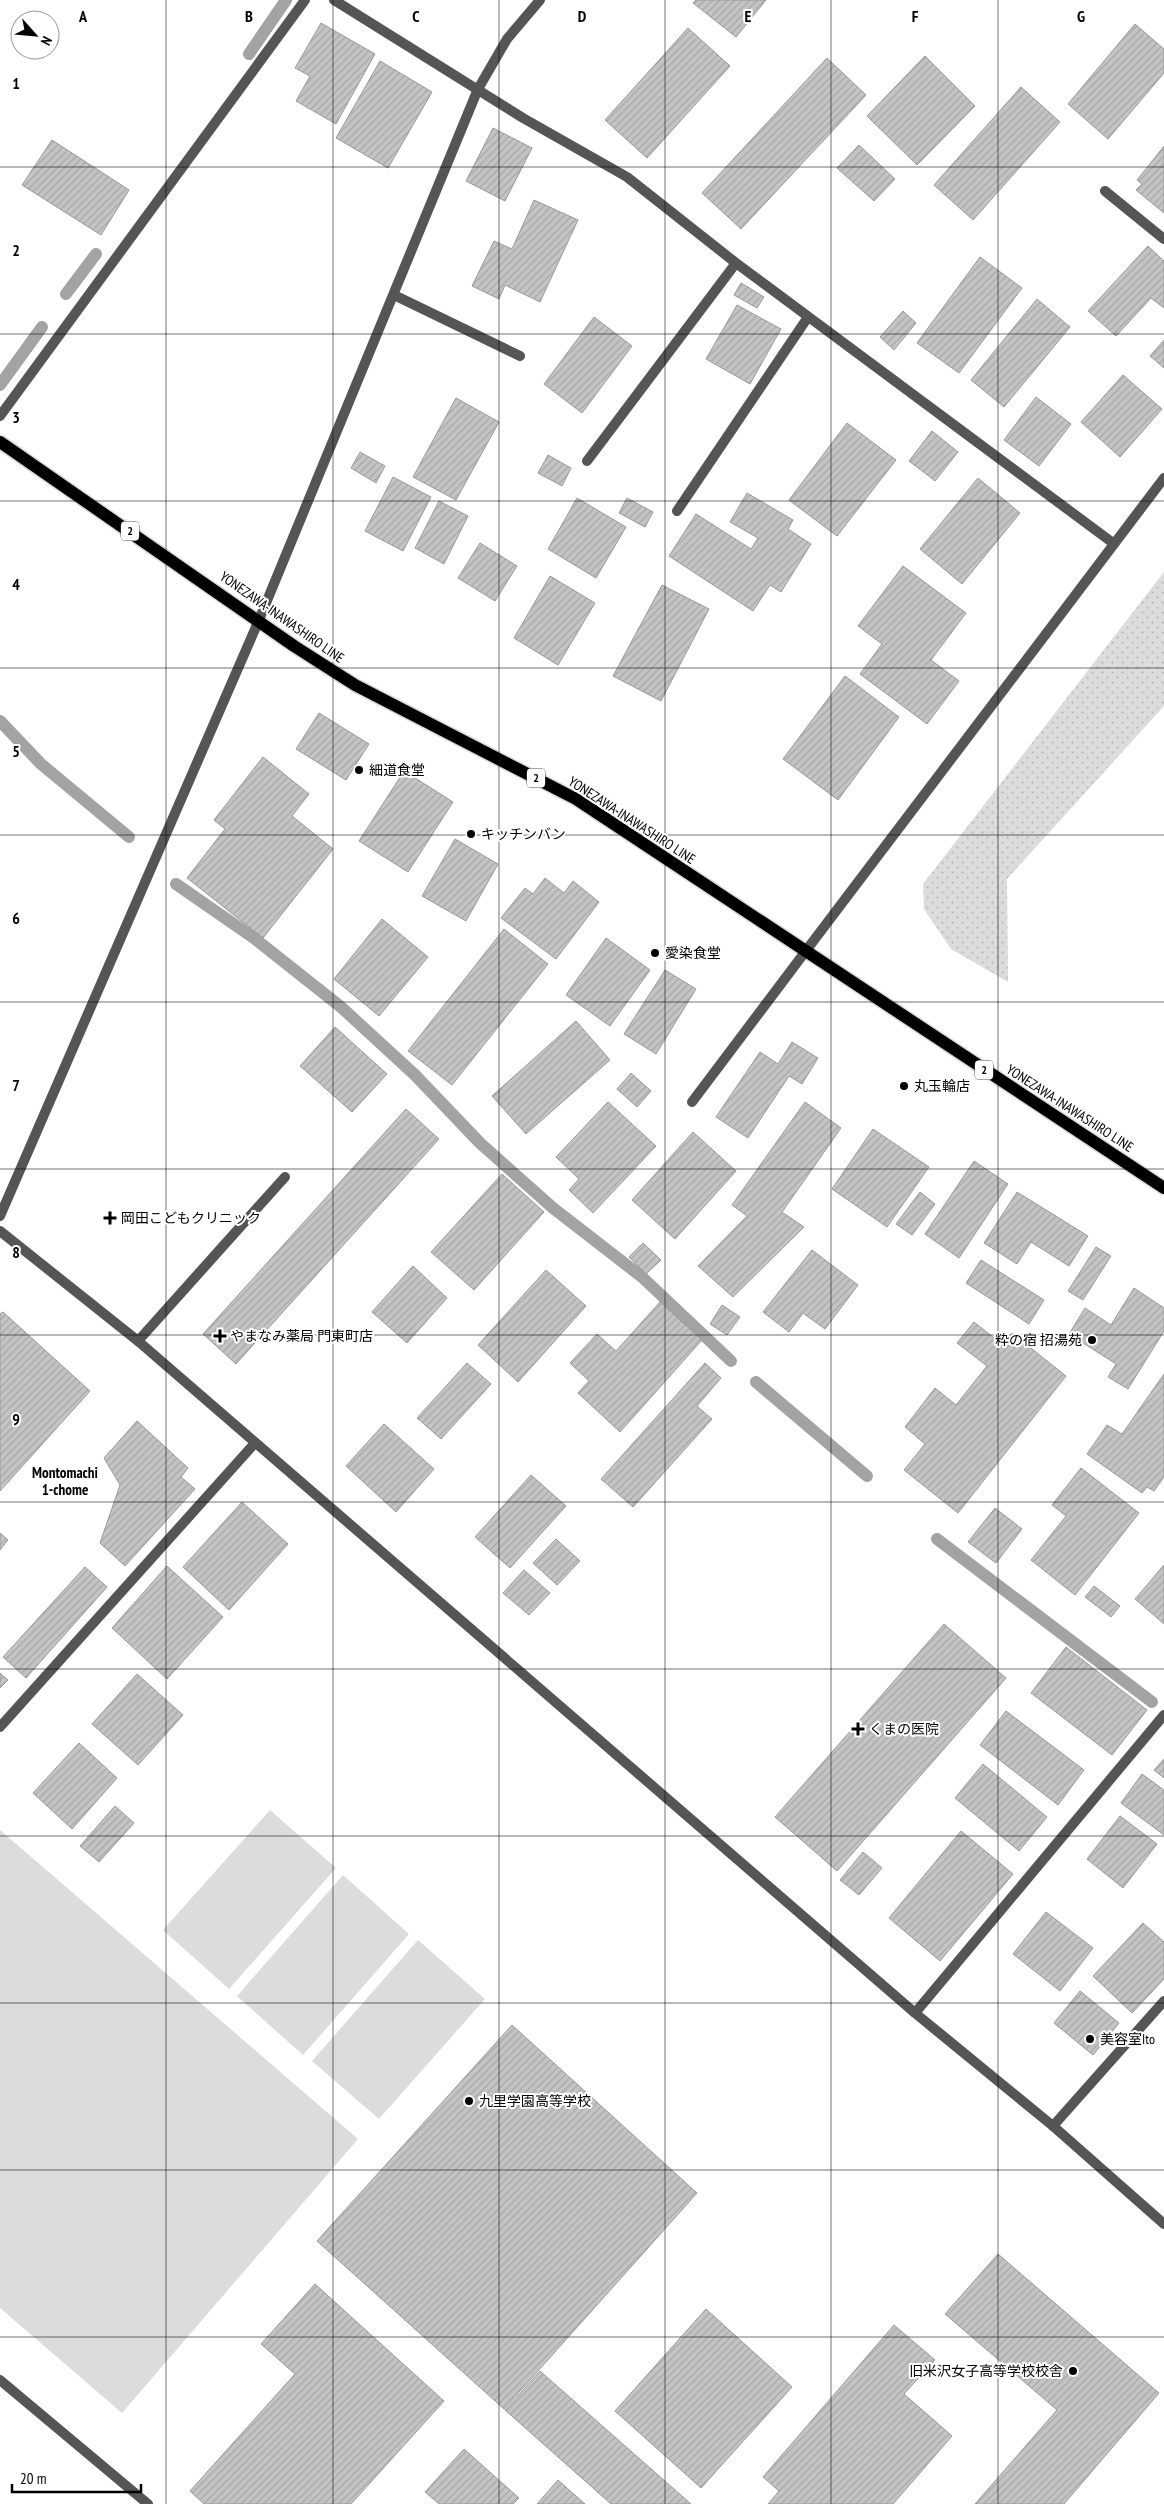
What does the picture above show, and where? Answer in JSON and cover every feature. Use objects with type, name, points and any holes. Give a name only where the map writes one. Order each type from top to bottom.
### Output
[{"type":"main road","name":"YONEZAWA-INAWASHIRO LINE","points":[[0,442],[294,646],[355,685],[576,799],[1164,1188]]},
{"type":"street","points":[[0,416],[305,0]]},
{"type":"street","points":[[334,0],[523,118],[627,177],[736,263],[1113,543]]},
{"type":"street","points":[[0,1216],[259,620],[478,89],[507,38],[540,0]]},
{"type":"street","points":[[1105,191],[1164,239]]},
{"type":"street","points":[[587,461],[736,263]]},
{"type":"street","points":[[394,295],[520,356]]},
{"type":"street","points":[[678,511],[808,317]]},
{"type":"street","points":[[692,1102],[1164,478]]},
{"type":"street","points":[[138,1341],[285,1177]]},
{"type":"street","points":[[0,1230],[138,1341],[915,2013],[1053,2126],[1164,2224]]},
{"type":"street","points":[[0,1727],[255,1443]]},
{"type":"street","points":[[915,2013],[1164,1715]]},
{"type":"street","points":[[1053,2126],[1164,2001]]},
{"type":"street","points":[[0,2380],[148,2504]]},
{"type":"shaded area","points":[[1164,572],[1164,706],[1007,879],[1008,982],[951,949],[924,909],[923,884]]},
{"type":"shaded area","points":[[270,1810],[336,1868],[229,1989],[163,1930]]},
{"type":"shaded area","points":[[0,1830],[358,2139],[122,2413],[0,2308]]},
{"type":"shaded area","points":[[343,1875],[409,1934],[303,2055],[237,1996]]},
{"type":"shaded area","points":[[418,1940],[485,1999],[379,2119],[312,2061]]},
{"type":"building","points":[[696,0],[766,0],[736,37],[693,3]]},
{"type":"building","points":[[321,23],[375,54],[336,124],[296,101],[310,76],[295,68]]},
{"type":"building","points":[[1135,24],[1164,49],[1164,73],[1108,139],[1068,104]]},
{"type":"building","points":[[688,28],[730,66],[647,158],[605,120]]},
{"type":"building","points":[[925,56],[975,106],[917,165],[867,116]]},
{"type":"building","points":[[827,58],[866,95],[741,229],[702,193]]},
{"type":"building","points":[[380,61],[432,92],[388,168],[336,138]]},
{"type":"building","points":[[1021,87],[1060,122],[973,220],[934,185]]},
{"type":"building","points":[[493,128],[532,148],[505,201],[466,181]]},
{"type":"building","points":[[52,140],[129,190],[101,235],[22,185]]},
{"type":"building","points":[[859,145],[895,179],[874,201],[837,168]]},
{"type":"building","points":[[1164,146],[1164,213],[1136,190],[1142,184],[1137,180]]},
{"type":"building","points":[[534,200],[578,220],[540,302],[505,285],[499,299],[472,286],[494,241],[512,249]]},
{"type":"building","points":[[1148,246],[1164,261],[1164,308],[1151,298],[1116,336],[1088,311]]},
{"type":"building","points":[[980,257],[1022,288],[959,373],[917,343]]},
{"type":"building","points":[[741,283],[764,297],[757,308],[734,295]]},
{"type":"building","points":[[1037,299],[1070,327],[1004,407],[971,380]]},
{"type":"building","points":[[737,305],[781,329],[750,384],[706,359]]},
{"type":"building","points":[[903,311],[916,323],[894,350],[880,337]]},
{"type":"building","points":[[594,317],[632,346],[582,413],[544,384]]},
{"type":"building","points":[[1164,340],[1164,368],[1150,356]]},
{"type":"building","points":[[1123,375],[1162,409],[1120,457],[1081,422]]},
{"type":"building","points":[[1036,397],[1071,424],[1039,466],[1004,440]]},
{"type":"building","points":[[456,398],[499,422],[456,500],[413,477]]},
{"type":"building","points":[[847,423],[896,460],[837,536],[789,500]]},
{"type":"building","points":[[932,431],[958,452],[935,481],[909,461]]},
{"type":"building","points":[[360,452],[385,466],[376,483],[351,468]]},
{"type":"building","points":[[548,455],[571,468],[562,486],[538,473]]},
{"type":"building","points":[[393,477],[431,497],[403,551],[365,531]]},
{"type":"building","points":[[978,478],[1020,513],[962,584],[920,549]]},
{"type":"building","points":[[747,493],[793,520],[788,529],[811,544],[781,592],[770,585],[753,611],[669,556],[696,514],[751,549],[758,538],[730,522]]},
{"type":"building","points":[[577,498],[626,527],[596,578],[548,549]]},
{"type":"building","points":[[627,498],[653,512],[645,527],[619,513]]},
{"type":"building","points":[[439,501],[468,516],[444,564],[415,548]]},
{"type":"building","points":[[480,543],[517,566],[495,601],[458,578]]},
{"type":"building","points":[[903,566],[966,613],[931,660],[959,681],[927,724],[860,674],[882,644],[858,626]]},
{"type":"building","points":[[550,576],[595,603],[558,665],[514,638]]},
{"type":"building","points":[[662,585],[709,609],[661,701],[613,676]]},
{"type":"building","points":[[845,676],[899,717],[838,800],[783,759]]},
{"type":"building","points":[[319,713],[369,744],[346,780],[296,749]]},
{"type":"building","points":[[263,757],[309,794],[292,816],[333,849],[263,938],[187,878],[225,829],[214,820]]},
{"type":"building","points":[[404,771],[453,802],[408,872],[359,841]]},
{"type":"building","points":[[455,839],[498,864],[466,921],[422,896]]},
{"type":"building","points":[[545,878],[564,893],[573,881],[599,902],[556,959],[501,918],[525,888],[533,894]]},
{"type":"building","points":[[382,919],[428,957],[379,1016],[334,979]]},
{"type":"building","points":[[504,929],[548,964],[452,1085],[408,1051]]},
{"type":"building","points":[[606,938],[650,970],[610,1026],[566,995]]},
{"type":"building","points":[[665,970],[696,989],[656,1054],[624,1034]]},
{"type":"building","points":[[576,1021],[610,1060],[526,1134],[492,1096]]},
{"type":"building","points":[[335,1027],[387,1074],[352,1112],[300,1066]]},
{"type":"building","points":[[792,1042],[818,1058],[802,1084],[789,1076],[748,1138],[716,1117],[760,1052],[778,1064]]},
{"type":"building","points":[[631,1073],[651,1091],[637,1107],[617,1089]]},
{"type":"building","points":[[608,1102],[656,1146],[593,1213],[569,1190],[579,1179],[556,1157]]},
{"type":"building","points":[[805,1102],[841,1128],[782,1212],[804,1227],[733,1297],[698,1266],[747,1216],[732,1205]]},
{"type":"building","points":[[406,1109],[439,1139],[236,1364],[203,1334]]},
{"type":"building","points":[[873,1129],[929,1167],[887,1227],[832,1189]]},
{"type":"building","points":[[693,1132],[736,1171],[675,1239],[632,1200]]},
{"type":"building","points":[[974,1161],[1008,1184],[959,1258],[925,1234]]},
{"type":"building","points":[[502,1174],[544,1212],[474,1290],[431,1252]]},
{"type":"building","points":[[920,1192],[935,1204],[912,1235],[896,1224]]},
{"type":"building","points":[[1017,1192],[1088,1236],[1069,1266],[1031,1242],[1017,1264],[984,1243]]},
{"type":"building","points":[[643,1243],[661,1260],[646,1274],[629,1257]]},
{"type":"building","points":[[1096,1247],[1111,1256],[1083,1300],[1068,1291]]},
{"type":"building","points":[[812,1250],[858,1285],[825,1329],[803,1313],[789,1332],[763,1312]]},
{"type":"building","points":[[981,1260],[1044,1300],[1029,1324],[966,1283]]},
{"type":"building","points":[[413,1266],[447,1298],[407,1343],[372,1312]]},
{"type":"building","points":[[546,1270],[586,1306],[518,1382],[478,1345]]},
{"type":"building","points":[[1134,1288],[1164,1308],[1164,1331],[1128,1389],[1108,1377],[1116,1364],[1069,1334],[1085,1308],[1111,1325]]},
{"type":"building","points":[[660,1302],[702,1340],[620,1432],[578,1393],[589,1381],[570,1363],[597,1334],[616,1351]]},
{"type":"building","points":[[722,1305],[740,1317],[727,1335],[710,1324]]},
{"type":"building","points":[[3,1312],[90,1391],[0,1491],[0,1314]]},
{"type":"building","points":[[974,1322],[1003,1345],[1012,1333],[1066,1376],[958,1513],[904,1470],[925,1444],[905,1427],[935,1388],[956,1405],[987,1366],[957,1343]]},
{"type":"building","points":[[467,1363],[491,1384],[441,1439],[417,1418]]},
{"type":"building","points":[[705,1363],[721,1378],[697,1406],[712,1419],[633,1507],[601,1479]]},
{"type":"building","points":[[1164,1374],[1164,1477],[1154,1491],[1147,1487],[1142,1493],[1087,1454],[1107,1425],[1122,1434]]},
{"type":"building","points":[[137,1421],[188,1468],[181,1477],[195,1489],[125,1566],[100,1543],[120,1485],[104,1458]]},
{"type":"building","points":[[384,1424],[434,1469],[396,1512],[346,1466]]},
{"type":"building","points":[[1081,1468],[1139,1513],[1075,1595],[1031,1560],[1066,1516],[1052,1505]]},
{"type":"building","points":[[531,1475],[566,1506],[510,1568],[475,1537]]},
{"type":"building","points":[[242,1502],[288,1544],[229,1610],[183,1567]]},
{"type":"building","points":[[995,1508],[1022,1529],[996,1563],[968,1542]]},
{"type":"building","points":[[0,1533],[8,1540],[0,1550]]},
{"type":"building","points":[[556,1539],[580,1561],[557,1585],[533,1563]]},
{"type":"building","points":[[1164,1565],[1164,1624],[1135,1599]]},
{"type":"building","points":[[167,1566],[223,1617],[167,1679],[112,1628]]},
{"type":"building","points":[[85,1567],[107,1587],[26,1678],[3,1657]]},
{"type":"building","points":[[524,1570],[550,1593],[529,1615],[503,1593]]},
{"type":"building","points":[[1094,1586],[1120,1606],[1111,1617],[1085,1597]]},
{"type":"building","points":[[944,1624],[1006,1678],[837,1871],[775,1817]]},
{"type":"building","points":[[1066,1647],[1147,1710],[1112,1755],[1031,1693]]},
{"type":"building","points":[[0,1673],[8,1680],[0,1688]]},
{"type":"building","points":[[137,1674],[183,1715],[138,1765],[92,1724]]},
{"type":"building","points":[[1006,1711],[1084,1770],[1058,1805],[980,1745]]},
{"type":"building","points":[[79,1743],[117,1778],[72,1829],[33,1793]]},
{"type":"building","points":[[1164,1759],[1164,1778],[1154,1770]]},
{"type":"building","points":[[983,1764],[1047,1817],[1019,1851],[955,1798]]},
{"type":"building","points":[[1142,1774],[1164,1790],[1164,1835],[1121,1803]]},
{"type":"building","points":[[115,1806],[134,1823],[99,1862],[80,1846]]},
{"type":"building","points":[[1120,1816],[1157,1844],[1123,1888],[1087,1859]]},
{"type":"building","points":[[961,1831],[1013,1874],[940,1961],[889,1918]]},
{"type":"building","points":[[863,1852],[882,1868],[859,1895],[840,1880]]},
{"type":"building","points":[[1046,1912],[1093,1948],[1060,1991],[1013,1954]]},
{"type":"building","points":[[1143,1923],[1164,1942],[1164,1979],[1132,2013],[1093,1976]]},
{"type":"building","name":"美容室Ito","points":[[1080,1991],[1119,2023],[1093,2055],[1054,2023]]},
{"type":"building","points":[[512,2025],[697,2193],[504,2409],[317,2241]]},
{"type":"building","name":"旧米沢女子高等学校校舎","points":[[998,2254],[1159,2393],[1064,2504],[975,2504],[1057,2410],[945,2314]]},
{"type":"building","points":[[315,2284],[444,2401],[351,2504],[204,2504],[190,2491],[295,2374],[261,2344]]},
{"type":"building","points":[[706,2309],[792,2387],[701,2488],[615,2411]]},
{"type":"building","points":[[894,2325],[935,2360],[904,2394],[952,2436],[893,2504],[768,2504],[779,2491],[763,2477]]},
{"type":"building","points":[[540,2371],[691,2504],[611,2504],[505,2410]]},
{"type":"building","points":[[464,2449],[519,2498],[513,2504],[439,2504],[425,2492]]},
{"type":"building","points":[[558,2480],[585,2504],[537,2504]]},
{"type":"waterway","points":[[249,54],[286,0]]},
{"type":"waterway","points":[[66,294],[96,254]]},
{"type":"waterway","points":[[0,385],[42,327]]},
{"type":"waterway","points":[[0,721],[41,764],[129,837]]},
{"type":"waterway","points":[[176,884],[254,938],[341,1007],[415,1075],[480,1143],[553,1208],[642,1277],[731,1361]]},
{"type":"waterway","points":[[756,1382],[867,1476]]},
{"type":"waterway","points":[[937,1539],[1152,1702]]},
{"type":"place","name":"細道食堂","points":[[359,770]]},
{"type":"place","name":"キッチンバン","points":[[471,834]]},
{"type":"place","name":"愛染食堂","points":[[655,953]]},
{"type":"place","name":"丸玉輪店","points":[[904,1086]]},
{"type":"place","name":"岡田こどもクリニック","points":[[110,1218]]},
{"type":"place","name":"やまなみ薬局 門東町店","points":[[220,1336]]},
{"type":"place","name":"粋の宿 招湯苑","points":[[1092,1340]]},
{"type":"place","name":"くまの医院","points":[[858,1729]]},
{"type":"place","name":"美容室Ito","points":[[1090,2039]]},
{"type":"place","name":"九里学園高等学校","points":[[469,2101]]},
{"type":"place","name":"旧米沢女子高等学校校舎","points":[[1073,2371]]},
{"type":"district","name":"Montomachi 1-chome","points":[[65,1482]]}]
